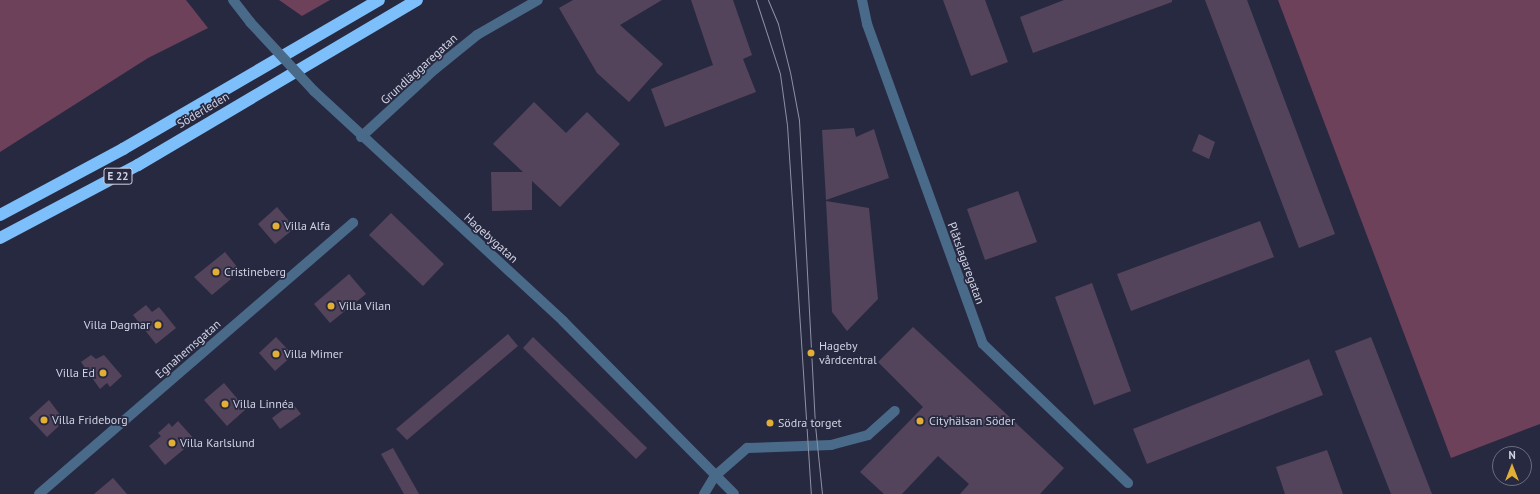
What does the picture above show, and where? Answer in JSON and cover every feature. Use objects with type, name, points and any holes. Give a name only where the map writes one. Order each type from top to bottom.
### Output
[{"type":"highway","name":"Söderleden","points":[[0,215],[123,149],[378,0]]},
{"type":"highway","name":"Söderleden","points":[[0,238],[138,165],[417,0]]},
{"type":"street","name":"Hagebygatan","points":[[233,0],[250,22],[314,91],[361,137],[563,321],[734,494]]},
{"type":"street","name":"Grundläggaregatan","points":[[361,137],[434,69],[477,35],[538,0]]},
{"type":"street","name":"Plåtslagaregatan","points":[[862,0],[867,24],[984,344],[1128,483]]},
{"type":"street","name":"Egnahemsgatan","points":[[39,494],[353,223]]},
{"type":"street","points":[[704,494],[715,476],[747,448],[831,445],[868,435],[895,411]]},
{"type":"shaded area","points":[[0,0],[186,0],[208,28],[148,58],[0,152]]},
{"type":"shaded area","points":[[279,0],[330,0],[302,16]]},
{"type":"shaded area","points":[[1278,0],[1540,0],[1540,424],[1451,458]]},
{"type":"building","points":[[573,0],[662,0],[620,25],[663,64],[629,102],[597,73],[559,8]]},
{"type":"building","points":[[691,0],[733,0],[752,55],[743,59],[756,92],[665,127],[651,89],[713,65]]},
{"type":"building","points":[[943,0],[985,0],[1008,62],[971,76]]},
{"type":"building","points":[[1064,0],[1172,0],[1172,2],[1033,53],[1020,17]]},
{"type":"building","points":[[1205,0],[1247,0],[1335,234],[1299,248]]},
{"type":"building","points":[[534,102],[566,133],[587,112],[620,144],[560,207],[532,181],[532,210],[492,211],[491,172],[523,172],[493,144]]},
{"type":"building","points":[[854,128],[856,137],[874,129],[889,178],[826,200],[822,130]]},
{"type":"building","points":[[1199,134],[1215,142],[1209,159],[1192,151]]},
{"type":"building","points":[[1018,191],[1037,242],[985,260],[967,209]]},
{"type":"building","points":[[826,201],[869,208],[878,299],[847,331],[832,312]]},
{"type":"building","name":"Villa Alfa","points":[[277,207],[295,228],[275,244],[258,224]]},
{"type":"building","points":[[391,213],[444,264],[423,286],[369,235]]},
{"type":"building","points":[[1260,221],[1274,257],[1131,311],[1117,274]]},
{"type":"building","name":"Cristineberg","points":[[225,252],[238,268],[228,276],[231,279],[212,295],[194,277]]},
{"type":"building","points":[[349,274],[366,294],[330,323],[314,304]]},
{"type":"building","points":[[1092,283],[1131,391],[1094,405],[1055,297]]},
{"type":"building","name":"Villa Dagmar","points":[[146,305],[152,312],[159,307],[176,328],[156,344],[133,315]]},
{"type":"building","points":[[913,327],[1064,468],[1040,494],[960,494],[969,484],[938,456],[902,494],[884,494],[860,472],[923,407],[878,362]]},
{"type":"building","points":[[508,334],[518,346],[407,440],[396,429]]},
{"type":"building","name":"Villa Mimer","points":[[276,337],[293,355],[275,371],[259,353]]},
{"type":"building","points":[[533,337],[647,448],[636,459],[523,348]]},
{"type":"building","points":[[1371,337],[1432,494],[1391,494],[1335,351]]},
{"type":"building","name":"Villa Ed","points":[[91,355],[96,359],[104,355],[122,376],[110,387],[107,383],[100,389],[81,362]]},
{"type":"building","points":[[1309,359],[1323,395],[1147,464],[1133,429]]},
{"type":"building","name":"Villa Linnéa","points":[[224,383],[246,409],[227,426],[204,400]]},
{"type":"building","name":"Villa Frideborg","points":[[49,400],[61,416],[55,422],[59,426],[47,437],[29,418]]},
{"type":"building","points":[[292,403],[301,414],[280,429],[272,418]]},
{"type":"building","name":"Villa Karlslund","points":[[178,421],[195,440],[165,465],[149,446],[161,436],[158,433],[169,423],[172,427]]},
{"type":"building","points":[[393,448],[419,494],[404,494],[381,454]]},
{"type":"building","points":[[1327,450],[1343,494],[1285,494],[1276,467]]},
{"type":"building","points":[[113,478],[127,494],[94,494]]},
{"type":"tram line","points":[[756,0],[780,74],[787,125],[811,494]]},
{"type":"tram line","points":[[768,0],[778,24],[790,72],[799,120],[815,425],[822,494]]},
{"type":"place","name":"Villa Alfa","points":[[276,226]]},
{"type":"place","name":"Cristineberg","points":[[216,272]]},
{"type":"place","name":"Villa Vilan","points":[[331,306]]},
{"type":"place","name":"Villa Dagmar","points":[[158,325]]},
{"type":"place","name":"Hageby vårdcentral","points":[[811,353]]},
{"type":"place","name":"Villa Mimer","points":[[276,354]]},
{"type":"place","name":"Villa Ed","points":[[103,373]]},
{"type":"place","name":"Villa Linnéa","points":[[225,404]]},
{"type":"place","name":"Villa Frideborg","points":[[44,420]]},
{"type":"place","name":"Cityhälsan Söder","points":[[920,421]]},
{"type":"place","name":"Södra torget","points":[[770,423]]},
{"type":"place","name":"Villa Karlslund","points":[[172,443]]}]
